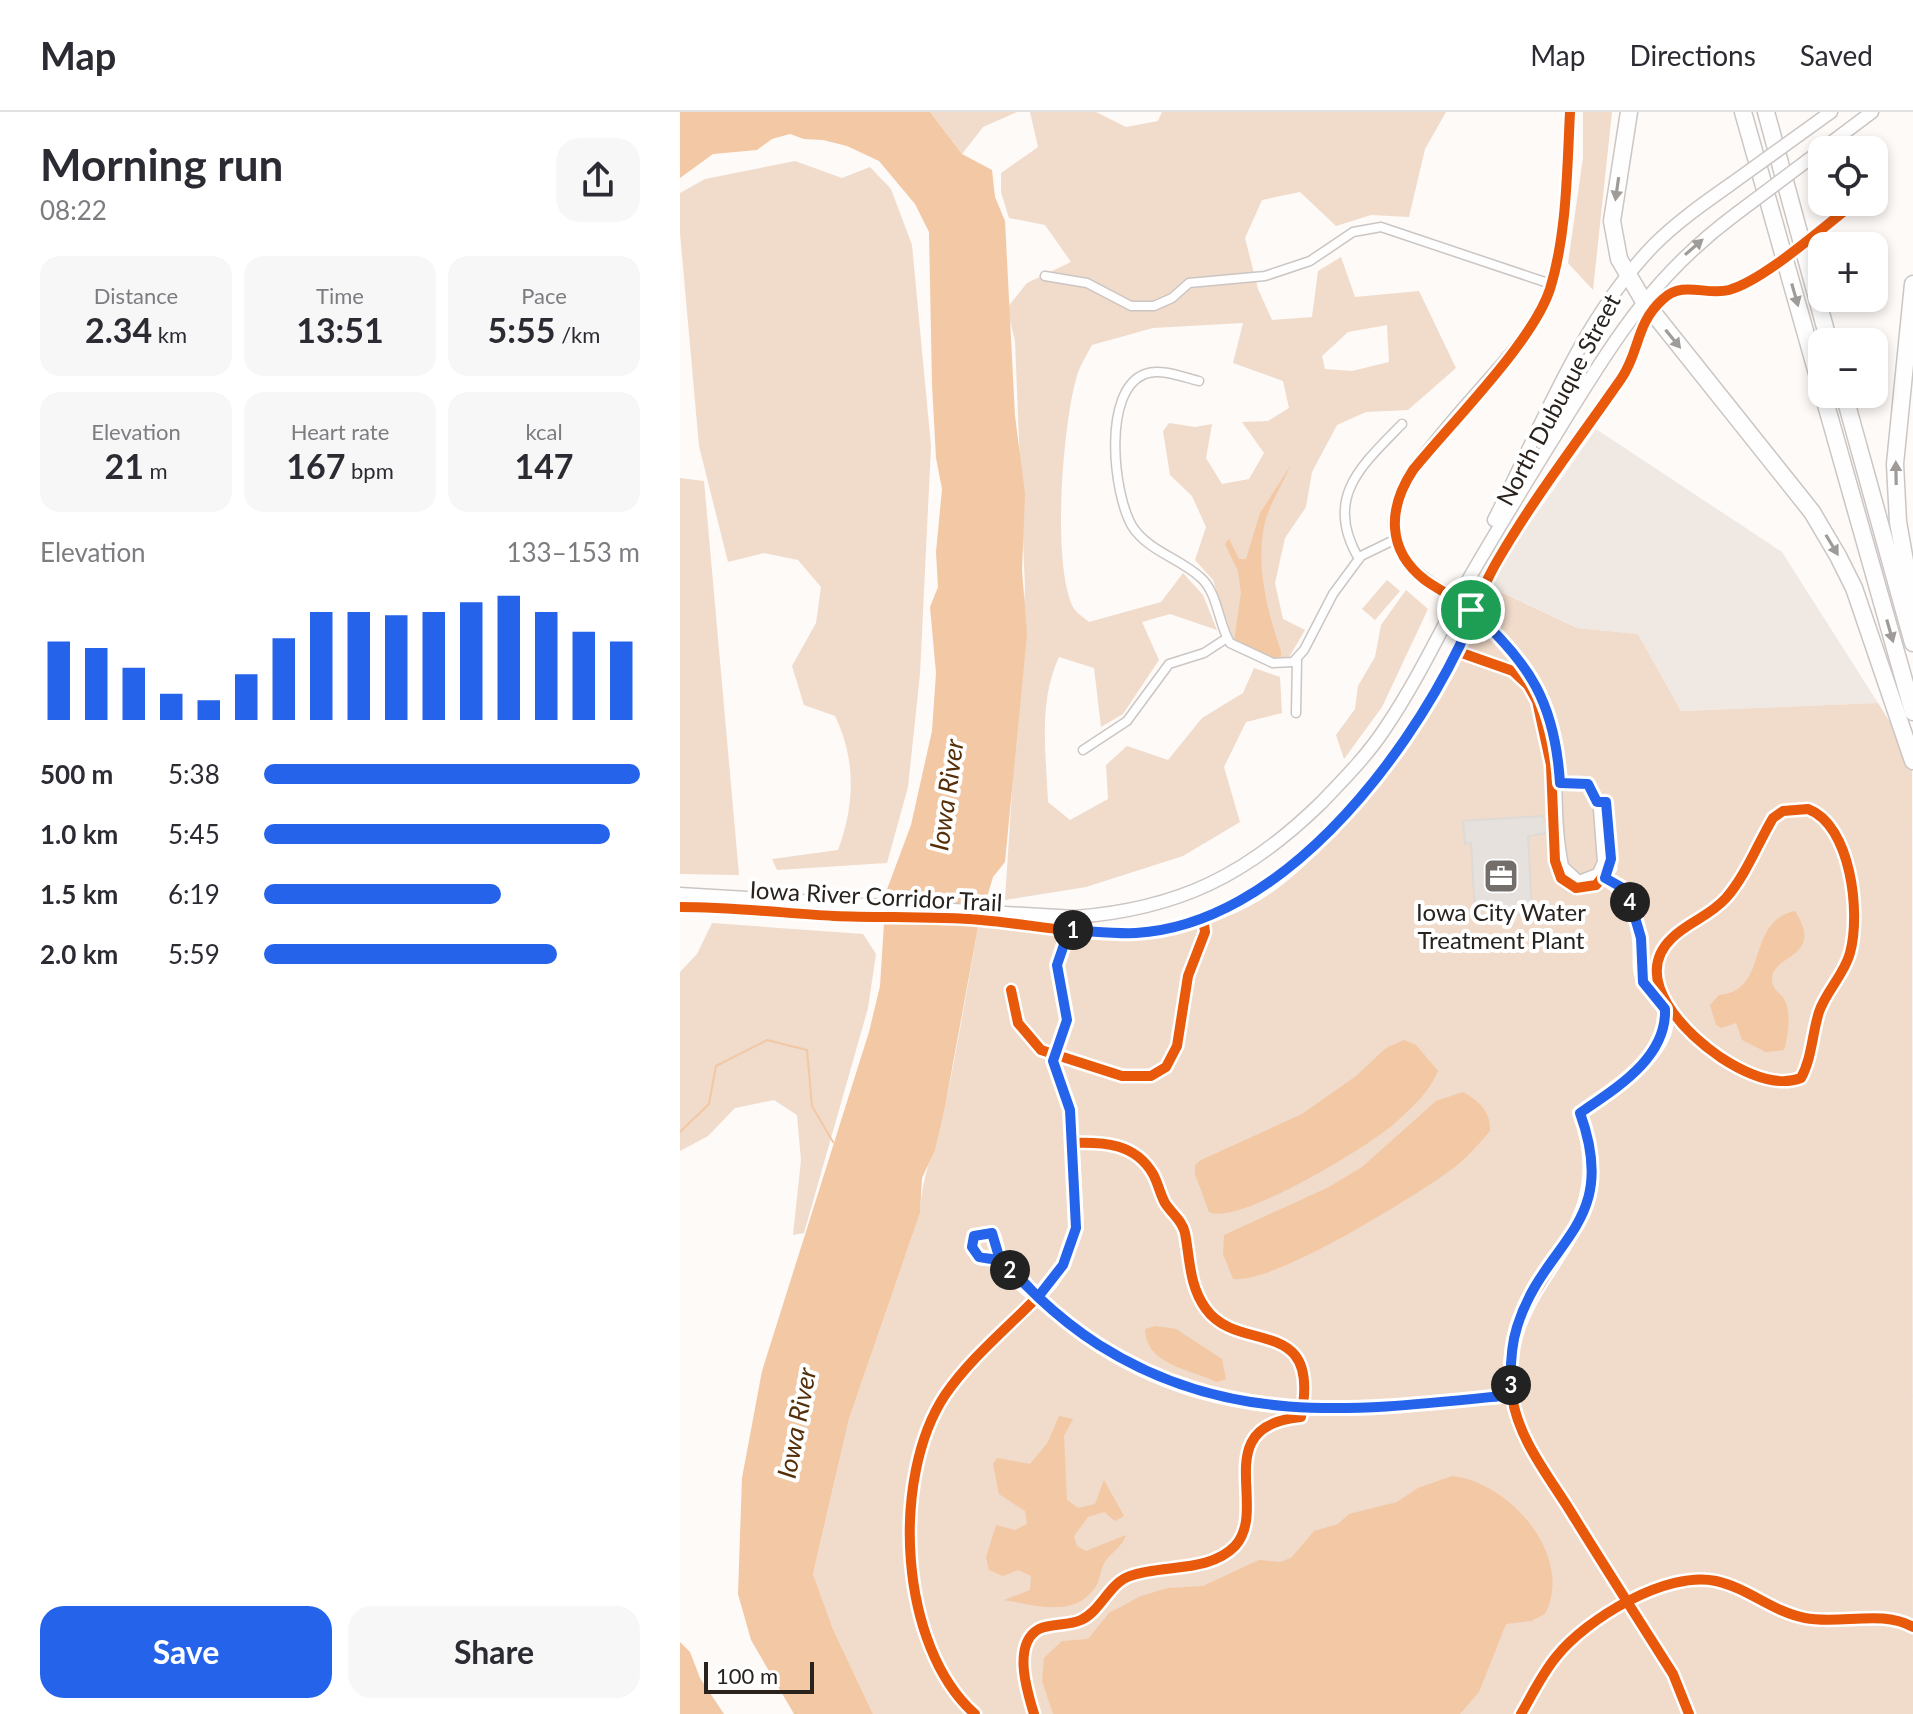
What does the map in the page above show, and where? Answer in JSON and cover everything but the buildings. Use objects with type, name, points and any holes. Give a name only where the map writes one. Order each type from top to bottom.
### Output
[{"type":"highway","points":[[1629,112],[1612,221],[1614,246],[1627,276],[1812,512],[1838,556],[1854,588],[1913,761]]},
{"type":"highway","points":[[1743,112],[1808,342]]},
{"type":"highway","points":[[1766,112],[1825,328]]},
{"type":"highway","points":[[1913,284],[1895,464],[1898,522],[1913,606]]},
{"type":"highway","points":[[1827,408],[1913,712]]},
{"type":"highway","points":[[1848,408],[1913,643]]},
{"type":"main road","name":"North Dubuque Street","points":[[1461,594],[1574,361],[1627,276],[1672,228],[1831,112]]},
{"type":"main road","points":[[680,894],[1075,917],[1140,910],[1202,890],[1262,856],[1319,804],[1370,750],[1398,709],[1513,503],[1643,300],[1681,258],[1872,112]]},
{"type":"street","points":[[1560,783],[1588,784],[1597,796],[1602,862],[1597,873],[1589,879],[1579,880],[1564,866],[1556,740],[1533,679],[1510,646],[1461,594],[1416,571],[1396,539],[1393,514],[1402,487],[1531,328],[1551,284],[1562,224],[1570,112]]},
{"type":"street","points":[[1045,276],[1087,283],[1131,306],[1154,306],[1172,298],[1189,283],[1221,283],[1277,273],[1310,261],[1353,232],[1381,227],[1551,284]]},
{"type":"street","points":[[1199,381],[1150,372],[1133,380],[1123,394],[1115,454],[1122,498],[1133,527],[1154,548],[1206,583],[1227,638],[1246,653],[1273,663],[1297,660]]},
{"type":"street","points":[[1359,559],[1347,534],[1344,511],[1347,493],[1357,472],[1402,424]]},
{"type":"street","points":[[1296,713],[1297,660],[1333,594],[1365,552],[1396,539]]},
{"type":"street","points":[[1083,750],[1127,721],[1169,664],[1204,653],[1227,638]]},
{"type":"shaded area","points":[[930,112],[1017,112],[983,127],[962,154]]},
{"type":"shaded area","points":[[1030,112],[1096,112],[1126,127],[1158,121],[1162,112],[1446,112],[1425,149],[1409,217],[1371,215],[1336,226],[1300,192],[1262,200],[1245,238],[1258,289],[1272,320],[1312,317],[1318,271],[1341,257],[1355,297],[1419,291],[1456,368],[1408,410],[1366,412],[1337,425],[1312,472],[1306,507],[1285,538],[1275,583],[1283,619],[1305,630],[1288,659],[1234,642],[1213,580],[1195,560],[1206,527],[1192,496],[1170,475],[1163,431],[1169,423],[1195,427],[1212,424],[1206,458],[1222,484],[1249,479],[1264,453],[1242,422],[1268,421],[1289,408],[1283,381],[1233,363],[1243,323],[1153,328],[1092,345],[1076,379],[1064,459],[1062,557],[1072,605],[1089,622],[1161,602],[1183,573],[1203,595],[1217,630],[1170,614],[1142,622],[1159,660],[1123,714],[1101,727],[1094,668],[1059,657],[1052,674],[1046,710],[1048,802],[1070,820],[1108,799],[1106,765],[1127,746],[1168,760],[1202,718],[1243,693],[1254,668],[1280,677],[1282,713],[1246,722],[1224,767],[1240,822],[1183,856],[1086,887],[1005,900],[1025,588],[1015,341],[1007,308],[1027,283],[1071,262],[1045,225],[1009,218],[1001,192],[1001,173],[1038,147]],"holes":[[[1387,325],[1389,362],[1352,371],[1325,369],[1322,356],[1348,332]]]},
{"type":"shaded area","points":[[1583,112],[1612,112],[1593,290],[1568,263],[1583,158]]},
{"type":"shaded area","points":[[795,161],[842,178],[870,167],[891,189],[912,245],[931,446],[920,674],[908,787],[887,863],[777,870],[772,859],[838,850],[848,816],[850,765],[835,716],[804,705],[792,666],[816,623],[821,587],[798,560],[764,553],[728,562],[699,446],[680,233],[680,193],[705,179]]},
{"type":"shaded area","points":[[1596,429],[1782,552],[1878,703],[1681,711],[1638,634],[1577,628],[1502,592],[1485,613],[1477,607],[1495,573]]},
{"type":"shaded area","points":[[680,478],[704,481],[739,875],[680,874]]},
{"type":"shaded area","points":[[1387,580],[1400,591],[1375,620],[1362,609]]},
{"type":"shaded area","points":[[1406,590],[1428,609],[1382,707],[1344,759],[1336,735],[1355,709],[1358,686],[1375,657],[1381,625]]},
{"type":"shaded area","points":[[1501,592],[1577,628],[1638,634],[1681,711],[1878,703],[1912,757],[1913,1714],[873,1714],[833,1629],[813,1574],[849,1419],[920,1213],[926,1174],[949,1088],[978,927],[1137,936],[1196,923],[1265,888],[1295,865],[1376,776],[1405,736],[1471,610],[1478,616]]},
{"type":"shaded area","points":[[712,923],[863,934],[876,954],[868,1008],[804,1233],[793,1235],[801,1160],[797,1115],[774,1100],[735,1108],[708,1136],[680,1151],[680,972],[697,954]]},
{"type":"water","name":"Iowa River","points":[[680,112],[930,112],[962,154],[992,170],[995,197],[1005,221],[1015,416],[1025,494],[1022,570],[1027,634],[1005,862],[993,877],[978,927],[945,1107],[935,1150],[922,1178],[920,1213],[849,1419],[813,1574],[833,1629],[873,1714],[794,1714],[751,1640],[738,1594],[742,1478],[762,1371],[869,1032],[880,986],[886,892],[911,825],[932,731],[936,673],[930,607],[938,587],[936,552],[942,489],[936,458],[932,384],[929,232],[915,204],[879,161],[847,146],[823,140],[804,139],[790,134],[772,139],[757,150],[713,154],[680,178]]},
{"type":"water","points":[[1291,465],[1270,508],[1262,538],[1264,587],[1281,651],[1281,657],[1269,659],[1234,642],[1241,593],[1238,571],[1225,544],[1229,539],[1239,559],[1246,559],[1260,513]]},
{"type":"water","points":[[1795,911],[1803,926],[1801,947],[1780,964],[1772,978],[1774,988],[1786,1004],[1789,1017],[1787,1038],[1784,1050],[1766,1052],[1742,1040],[1736,1023],[1721,1028],[1716,1025],[1710,1005],[1719,995],[1735,991],[1746,982],[1769,928],[1779,918]]},
{"type":"water","points":[[1404,1040],[1416,1045],[1438,1071],[1425,1092],[1395,1123],[1333,1165],[1274,1196],[1246,1208],[1224,1213],[1209,1212],[1195,1174],[1195,1165],[1302,1114],[1356,1076],[1386,1048]]},
{"type":"water","points":[[1463,1092],[1483,1108],[1490,1131],[1456,1166],[1377,1217],[1311,1253],[1253,1277],[1233,1279],[1223,1254],[1224,1235],[1329,1187],[1362,1167],[1436,1101]]},
{"type":"water","points":[[1156,1326],[1176,1329],[1222,1359],[1226,1379],[1217,1382],[1161,1358],[1147,1341],[1145,1329]]},
{"type":"water","points":[[1059,1416],[1073,1419],[1064,1436],[1067,1500],[1078,1508],[1095,1504],[1104,1480],[1124,1516],[1115,1521],[1104,1512],[1088,1517],[1074,1536],[1077,1546],[1086,1551],[1126,1535],[1104,1563],[1094,1589],[1075,1604],[1052,1607],[1004,1600],[1030,1590],[1031,1576],[1018,1570],[1003,1576],[989,1570],[986,1557],[996,1525],[1015,1530],[1027,1524],[1025,1511],[999,1494],[993,1464],[997,1458],[1030,1464],[1048,1442]]},
{"type":"water","points":[[1452,1476],[1474,1481],[1495,1492],[1515,1507],[1532,1526],[1544,1547],[1551,1569],[1552,1592],[1545,1614],[1531,1621],[1506,1624],[1479,1692],[1460,1714],[1053,1714],[1042,1681],[1044,1658],[1062,1641],[1088,1639],[1109,1613],[1141,1596],[1168,1588],[1203,1586],[1259,1560],[1280,1562],[1291,1558],[1314,1531],[1338,1524],[1349,1514],[1397,1502],[1418,1488]]},
{"type":"water","points":[[680,1642],[690,1652],[700,1678],[724,1714],[680,1714]]},
{"type":"waterway","points":[[680,1132],[709,1104],[716,1066],[767,1040],[807,1050],[812,1106],[833,1142]]},
{"type":"cycle path","points":[[1471,610],[1412,568],[1397,542],[1396,514],[1399,499],[1413,470],[1489,382],[1541,310],[1556,268],[1563,224],[1570,112]]},
{"type":"cycle path","name":"Iowa River Corridor Trail","points":[[680,907],[834,916],[963,919],[1119,933],[1142,932],[1191,921],[1254,895],[1291,868],[1348,810],[1377,776],[1428,705],[1499,558],[1543,489],[1621,379],[1632,359],[1642,328],[1654,309],[1663,299],[1679,290],[1720,291],[1743,284],[1777,264],[1838,216]]},
{"type":"cycle path","points":[[1456,651],[1513,671],[1528,685],[1537,701],[1551,765],[1555,861],[1561,878],[1576,888],[1596,885],[1610,868],[1606,802],[1597,802]]},
{"type":"cycle path","points":[[1808,809],[1823,818],[1843,851],[1853,894],[1853,936],[1847,961],[1819,1012],[1801,1078],[1770,1080],[1720,1057],[1693,1034],[1668,1004],[1660,988],[1657,971],[1660,954],[1672,938],[1713,910],[1733,889],[1773,818],[1783,811],[1808,809]]},
{"type":"cycle path","points":[[1605,878],[1624,895],[1635,915],[1642,977],[1660,1001],[1666,1022],[1662,1037],[1639,1068],[1580,1113],[1590,1158],[1587,1196],[1574,1228],[1522,1319],[1512,1354],[1512,1396],[1520,1426],[1534,1455],[1673,1674],[1689,1714]]},
{"type":"cycle path","points":[[1011,990],[1018,1023],[1041,1050],[1122,1076],[1151,1076],[1166,1067],[1177,1046],[1188,976],[1205,932],[1203,917]]},
{"type":"cycle path","points":[[975,1714],[950,1684],[931,1648],[918,1606],[911,1560],[910,1515],[916,1470],[927,1430],[945,1395],[982,1352],[1050,1284],[1063,1265],[1076,1228],[1070,1110],[1053,1061],[1067,1020],[1057,965],[1069,930]]},
{"type":"cycle path","points":[[1034,1714],[1024,1668],[1026,1645],[1031,1636],[1044,1627],[1076,1622],[1088,1616],[1116,1585],[1130,1576],[1199,1564],[1224,1555],[1235,1546],[1244,1530],[1247,1511],[1248,1452],[1256,1436],[1273,1424],[1301,1417],[1304,1384],[1300,1363],[1289,1349],[1220,1323],[1206,1309],[1193,1282],[1184,1228],[1165,1203],[1146,1164],[1118,1146],[1072,1143]]},
{"type":"cycle path","points":[[1000,1260],[979,1257],[972,1247],[974,1236],[992,1233],[999,1258],[1013,1276],[1064,1320],[1116,1356],[1169,1381],[1223,1397],[1278,1406],[1334,1408],[1511,1395]]},
{"type":"cycle path","points":[[1521,1714],[1542,1677],[1569,1642],[1607,1613],[1652,1590],[1675,1583],[1696,1580],[1728,1584],[1782,1611],[1805,1618],[1888,1619],[1913,1627]]},
{"type":"place","name":"Iowa City Water Treatment Plant","points":[[1501,876]]},
{"type":"route","points":[[1471,610],[1462,641],[1417,720],[1376,776],[1295,865],[1236,905],[1203,917],[1137,933],[1069,930],[1059,955],[1057,965],[1067,1020],[1053,1061],[1070,1110],[1076,1228],[1063,1265],[1038,1297],[1000,1260],[992,1233],[974,1236],[972,1247],[979,1257],[1000,1260],[1038,1297],[1060,1317],[1099,1345],[1126,1361],[1192,1390],[1254,1405],[1331,1411],[1511,1395],[1511,1359],[1517,1326],[1529,1299],[1571,1236],[1588,1201],[1593,1166],[1592,1145],[1580,1113],[1646,1061],[1661,1037],[1665,1009],[1643,982],[1641,938],[1636,918],[1626,893],[1605,878],[1611,859],[1606,802],[1597,802],[1597,796],[1588,784],[1575,781],[1560,783],[1556,740],[1546,705],[1533,679],[1501,637],[1471,610]]}]
